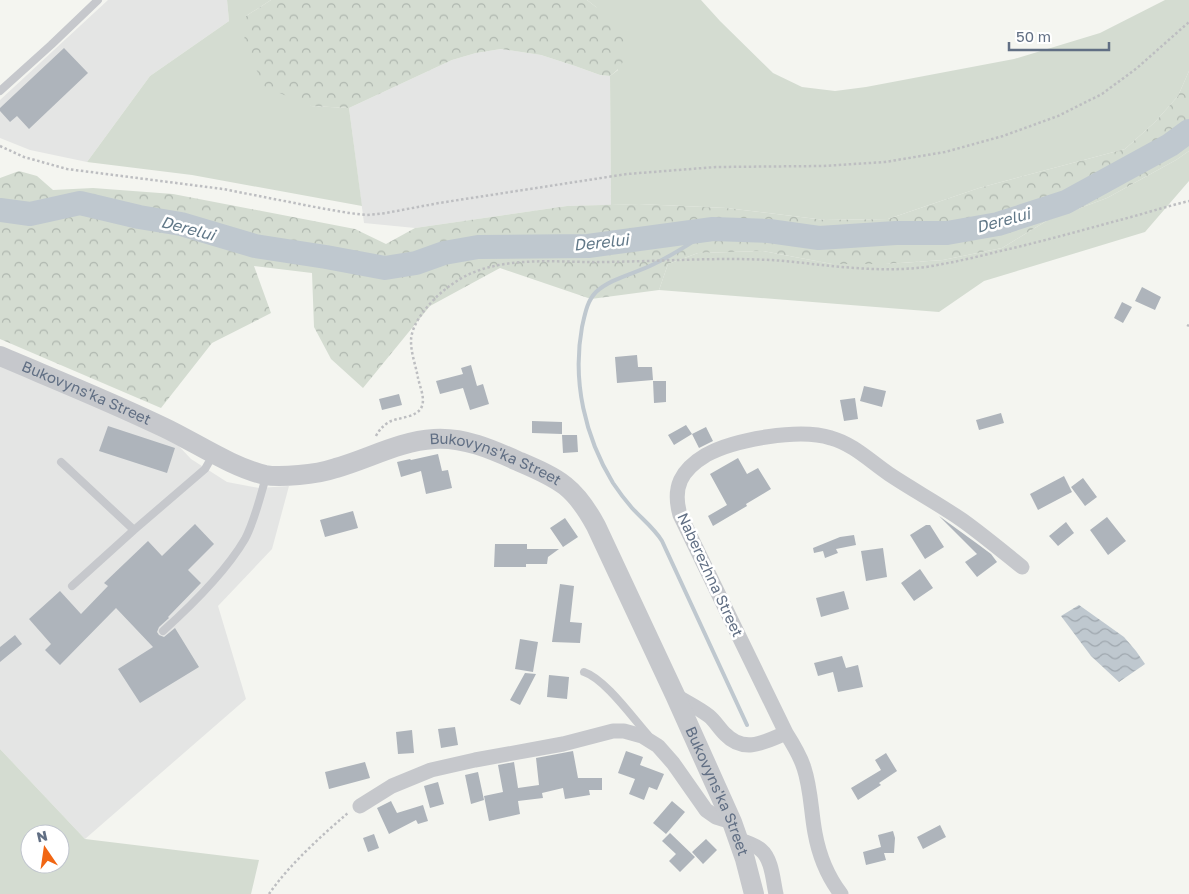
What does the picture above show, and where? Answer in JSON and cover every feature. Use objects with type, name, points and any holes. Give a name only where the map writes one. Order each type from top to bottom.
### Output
[{"type":"street","name":"Bukovyns'ka Street","points":[[0,356],[144,418],[238,465],[267,475],[296,476],[318,473],[397,447],[434,439],[465,441],[538,470],[565,484],[580,500],[596,526],[675,696],[736,831],[754,894]]},
{"type":"street","name":"Naberezhna Street","points":[[842,894],[832,881],[823,861],[815,833],[804,768],[797,750],[786,733],[680,515],[677,499],[679,484],[683,474],[695,462],[733,444],[755,439],[801,434],[829,437],[846,444],[892,476],[950,512],[1022,567]]},
{"type":"street","points":[[675,696],[709,716],[726,735],[738,743],[754,745],[786,733]]},
{"type":"street","points":[[360,806],[392,786],[431,770],[563,744],[613,731],[635,733],[658,746],[673,763],[706,810],[765,854],[776,894]]},
{"type":"lane","points":[[0,91],[98,0]]},
{"type":"lane","points":[[72,586],[205,469],[214,454]]},
{"type":"lane","points":[[61,462],[134,530]]},
{"type":"lane","points":[[163,630],[207,587],[234,555],[250,529],[267,475]]},
{"type":"lane","points":[[584,672],[603,684],[658,746]]},
{"type":"path","points":[[0,146],[24,157],[67,169],[223,189],[367,215],[626,174],[716,167],[823,166],[885,162],[945,152],[1003,136],[1058,116],[1102,94],[1137,68],[1189,22]]},
{"type":"path","points":[[368,457],[375,437],[384,426],[414,414],[422,406],[422,394],[412,353],[411,339],[419,319],[449,286],[472,273],[486,268],[525,262],[751,259],[858,269],[906,269],[944,264],[1020,246],[1189,201]]},
{"type":"path","points":[[269,894],[283,876],[315,843],[337,822],[360,806]]},
{"type":"shaded area","points":[[108,0],[227,0],[229,21],[150,76],[87,162],[30,150],[0,138],[0,100]]},
{"type":"shaded area","points":[[501,49],[541,55],[600,75],[610,76],[611,205],[567,206],[415,228],[364,223],[349,108],[452,60],[476,53]]},
{"type":"shaded area","points":[[0,362],[176,443],[191,459],[227,482],[259,488],[289,486],[272,549],[218,606],[246,699],[85,839],[0,749]]},
{"type":"green space","points":[[227,0],[271,0],[246,16],[311,106],[349,108],[362,206],[192,175],[87,162],[150,76],[229,21]]},
{"type":"green space","points":[[271,0],[587,0],[596,7],[624,39],[623,60],[619,68],[610,76],[600,75],[541,55],[501,49],[476,53],[452,60],[349,108],[311,106],[265,87],[244,45],[246,16]]},
{"type":"green space","points":[[587,0],[701,0],[773,73],[802,87],[835,91],[866,87],[1014,59],[1100,33],[1165,0],[1189,0],[1189,71],[1178,96],[1155,122],[1125,149],[979,188],[888,219],[825,220],[726,208],[639,204],[611,205],[610,76],[618,70],[596,7]]},
{"type":"green space","points":[[1189,71],[1189,151],[1107,198],[1048,220],[1002,248],[943,260],[886,264],[832,264],[763,251],[698,253],[668,264],[659,290],[591,299],[500,268],[430,306],[363,388],[331,359],[314,327],[312,273],[254,266],[271,313],[212,343],[161,408],[0,339],[0,178],[19,171],[37,176],[53,190],[93,188],[173,194],[355,229],[386,244],[415,228],[567,206],[639,204],[726,208],[825,220],[888,219],[979,188],[1125,149],[1155,122],[1178,96]]},
{"type":"green space","points":[[1189,151],[1189,181],[1145,232],[984,281],[939,312],[659,290],[668,264],[698,253],[763,251],[832,264],[886,264],[943,260],[1002,248],[1048,220],[1107,198]]},
{"type":"green space","points":[[0,749],[85,839],[259,860],[251,894],[0,894]]},
{"type":"water","points":[[1079,605],[1124,637],[1145,664],[1119,682],[1091,656],[1061,616]]},
{"type":"building","points":[[64,48],[88,73],[29,129],[17,116],[10,122],[0,111],[0,108]]},
{"type":"building","points":[[1142,287],[1161,297],[1155,310],[1135,301]]},
{"type":"building","points":[[1122,302],[1132,307],[1123,323],[1114,318]]},
{"type":"building","points":[[637,355],[638,367],[652,367],[653,380],[617,383],[615,357]]},
{"type":"building","points":[[471,365],[477,386],[483,384],[489,404],[470,410],[463,388],[440,394],[436,381],[463,374],[461,368]]},
{"type":"building","points":[[653,381],[666,381],[666,402],[654,403]]},
{"type":"building","points":[[864,386],[886,391],[882,407],[860,401]]},
{"type":"building","points":[[399,394],[402,405],[382,410],[379,399]]},
{"type":"building","points":[[855,398],[858,419],[844,421],[840,400]]},
{"type":"building","points":[[1001,413],[1004,423],[979,430],[976,420]]},
{"type":"building","points":[[532,421],[562,422],[562,434],[532,433]]},
{"type":"building","points":[[686,425],[692,434],[674,445],[668,435]]},
{"type":"building","points":[[108,426],[175,448],[167,473],[99,451]]},
{"type":"building","points":[[706,427],[713,441],[699,448],[692,434]]},
{"type":"building","points":[[562,435],[577,435],[578,452],[563,453]]},
{"type":"building","points":[[438,454],[442,471],[448,470],[452,488],[426,494],[421,471],[401,477],[397,462]]},
{"type":"building","points":[[738,458],[747,474],[758,468],[771,489],[713,526],[708,516],[727,505],[710,474]]},
{"type":"building","points":[[1064,476],[1072,492],[1038,510],[1030,494]]},
{"type":"building","points":[[1083,478],[1097,497],[1085,506],[1071,487]]},
{"type":"building","points":[[353,511],[358,528],[325,537],[320,520]]},
{"type":"building","points":[[939,516],[991,554],[997,562],[977,577],[965,562],[977,554]]},
{"type":"building","points":[[1107,517],[1126,541],[1108,555],[1090,530]]},
{"type":"building","points":[[565,518],[578,537],[563,547],[550,528]]},
{"type":"building","points":[[1066,522],[1074,533],[1058,546],[1049,536]]},
{"type":"building","points":[[195,524],[214,544],[188,570],[201,583],[159,627],[157,632],[164,637],[175,628],[199,667],[140,703],[118,669],[153,647],[116,608],[60,665],[45,650],[51,644],[29,619],[60,591],[81,614],[108,586],[104,583],[148,541],[162,556]]},
{"type":"building","points":[[926,525],[930,525],[944,547],[925,559],[910,535]]},
{"type":"building","points":[[854,535],[856,545],[836,549],[838,553],[825,558],[823,551],[814,553],[813,548],[840,537]]},
{"type":"building","points":[[495,544],[527,544],[527,549],[559,549],[548,557],[547,564],[526,564],[526,567],[494,567]]},
{"type":"building","points":[[883,548],[887,577],[866,581],[861,551]]},
{"type":"building","points":[[920,569],[933,588],[914,601],[901,583]]},
{"type":"building","points":[[560,584],[574,586],[570,622],[582,623],[580,643],[552,642]]},
{"type":"building","points":[[844,591],[849,609],[821,617],[816,598]]},
{"type":"building","points":[[15,635],[22,644],[0,662],[0,647]]},
{"type":"building","points":[[520,639],[538,642],[533,672],[515,669]]},
{"type":"building","points":[[842,656],[846,668],[858,665],[863,687],[838,692],[833,672],[818,676],[814,663]]},
{"type":"building","points":[[525,673],[536,674],[520,705],[510,700]]},
{"type":"building","points":[[549,675],[569,677],[567,699],[547,697]]},
{"type":"building","points":[[455,727],[458,745],[441,748],[438,729]]},
{"type":"building","points":[[412,730],[414,753],[398,754],[396,732]]},
{"type":"building","points":[[573,751],[578,778],[602,778],[602,790],[589,790],[590,795],[565,799],[563,788],[542,793],[543,798],[518,801],[520,814],[489,821],[484,796],[503,792],[498,765],[514,762],[518,788],[539,785],[536,758]]},
{"type":"building","points":[[626,751],[643,757],[640,765],[664,774],[657,790],[649,787],[644,800],[629,794],[635,779],[618,773]]},
{"type":"building","points":[[886,753],[897,771],[879,783],[881,785],[858,800],[851,788],[881,770],[875,760]]},
{"type":"building","points":[[365,762],[370,778],[329,789],[325,772]]},
{"type":"building","points":[[478,772],[484,800],[471,804],[465,775]]},
{"type":"building","points":[[438,782],[444,804],[430,808],[424,786]]},
{"type":"building","points":[[391,801],[397,813],[423,805],[428,821],[418,824],[416,820],[389,834],[377,808]]},
{"type":"building","points":[[672,801],[685,812],[666,834],[653,823]]},
{"type":"building","points":[[940,825],[946,837],[923,849],[917,837]]},
{"type":"building","points":[[893,831],[895,838],[894,853],[884,853],[886,860],[866,865],[863,852],[881,847],[878,835]]},
{"type":"building","points":[[670,833],[695,857],[680,872],[669,861],[676,854],[662,841]]},
{"type":"building","points":[[374,834],[379,848],[368,852],[363,838]]},
{"type":"building","points":[[706,839],[717,850],[703,864],[692,852]]},
{"type":"waterway","name":"Derelui","points":[[0,210],[30,214],[80,203],[139,217],[181,224],[255,246],[385,268],[416,263],[444,253],[478,247],[588,246],[713,229],[769,231],[819,238],[896,233],[947,233],[998,224],[1066,202],[1170,145],[1189,131]]},
{"type":"waterway","points":[[713,229],[662,260],[609,283],[590,299],[582,327],[579,347],[580,388],[588,428],[603,465],[624,499],[662,541],[747,725]]}]
